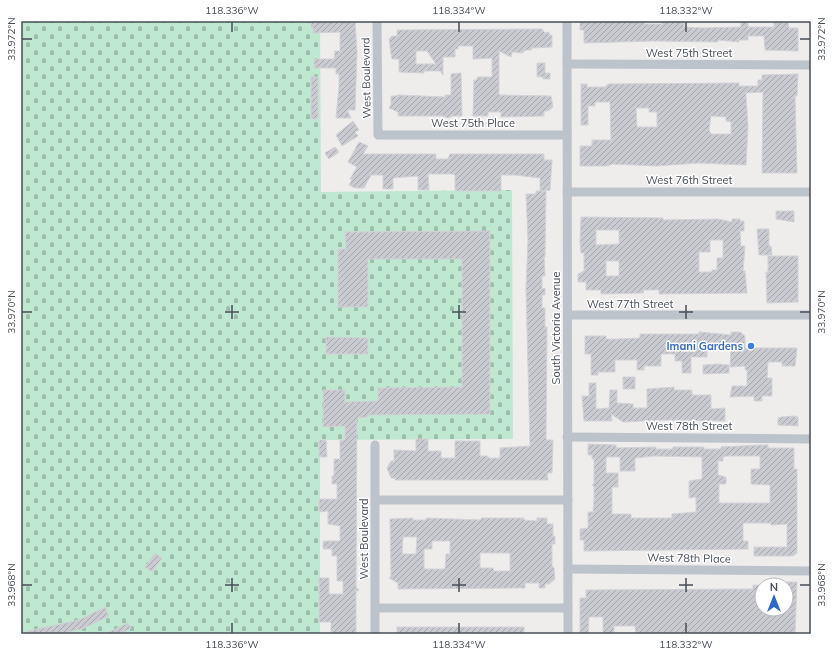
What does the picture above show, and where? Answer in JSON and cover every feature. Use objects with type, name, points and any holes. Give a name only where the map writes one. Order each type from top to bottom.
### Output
[{"type":"street","name":"West Boulevard","points":[[377,21],[378,135]]},
{"type":"street","name":"South Victoria Avenue","points":[[567,21],[568,634]]},
{"type":"street","name":"West 75th Street","points":[[567,64],[811,65]]},
{"type":"street","name":"West 75th Place","points":[[378,135],[567,135]]},
{"type":"street","name":"West 76th Street","points":[[567,192],[811,192]]},
{"type":"street","name":"West 77th Street","points":[[568,315],[811,315]]},
{"type":"street","name":"West 78th Street","points":[[567,437],[811,439]]},
{"type":"street","name":"West Boulevard","points":[[375,444],[375,634]]},
{"type":"street","points":[[376,500],[568,500]]},
{"type":"street","name":"West 78th Place","points":[[568,569],[811,572]]},
{"type":"street","points":[[375,608],[568,608]]},
{"type":"green space","points":[[21,21],[320,21],[321,192],[512,190],[513,439],[320,440],[320,634],[21,634]]},
{"type":"building","points":[[311,21],[355,21],[357,52],[355,110],[347,110],[351,118],[336,118],[339,74],[336,74],[336,68],[314,68],[314,59],[334,59],[335,51],[340,51],[340,32],[313,33]]},
{"type":"building","points":[[580,21],[644,21],[644,24],[662,24],[662,21],[684,21],[684,27],[704,28],[741,27],[741,21],[748,21],[748,27],[774,27],[774,22],[788,22],[789,28],[798,28],[798,51],[765,50],[764,36],[748,36],[748,40],[739,40],[739,42],[718,40],[718,42],[653,41],[584,43],[584,30],[580,30]]},
{"type":"building","points":[[542,29],[545,33],[549,32],[549,35],[552,35],[552,47],[532,48],[531,50],[526,50],[522,53],[512,52],[511,57],[499,51],[499,95],[551,96],[553,107],[548,111],[544,111],[544,116],[501,117],[501,112],[488,112],[488,116],[473,116],[474,80],[477,80],[477,77],[492,77],[492,58],[473,59],[473,46],[458,46],[458,49],[455,49],[455,57],[443,57],[443,75],[440,71],[424,71],[424,73],[399,72],[399,59],[392,59],[389,39],[392,36],[397,36],[397,30]],"holes":[[[416,51],[427,51],[436,64],[416,64]]]},
{"type":"building","points":[[537,63],[545,63],[545,73],[550,73],[550,79],[537,77]]},
{"type":"building","points":[[461,73],[462,116],[452,116],[448,118],[443,116],[398,116],[398,112],[389,108],[391,105],[391,96],[445,97],[445,95],[451,95],[451,74]]},
{"type":"building","points":[[798,74],[797,96],[795,96],[797,173],[762,173],[763,92],[746,93],[748,127],[746,165],[699,163],[657,166],[612,164],[607,166],[580,166],[580,146],[592,146],[592,140],[611,140],[610,102],[595,102],[595,106],[588,106],[588,125],[581,125],[581,84],[587,84],[587,87],[605,87],[608,84],[739,83],[739,86],[758,86],[758,80],[762,80],[762,75]],"holes":[[[636,108],[649,108],[649,112],[657,112],[657,127],[637,127]],[[711,116],[726,117],[726,121],[731,122],[731,134],[711,134],[709,130]]]},
{"type":"building","points":[[311,77],[318,77],[318,119],[311,119]]},
{"type":"building","points":[[353,121],[359,130],[355,132],[358,136],[342,146],[336,135]]},
{"type":"building","points":[[359,142],[368,146],[363,154],[436,154],[436,159],[448,159],[450,154],[544,154],[544,160],[552,160],[550,190],[540,191],[540,178],[501,175],[501,191],[455,191],[455,175],[452,174],[428,174],[429,190],[418,190],[418,176],[393,178],[393,189],[383,189],[383,175],[371,175],[364,188],[355,188],[349,185],[352,180],[350,179],[357,167],[348,162]]},
{"type":"building","points":[[335,147],[339,152],[329,159],[325,153]]},
{"type":"building","points":[[536,191],[546,191],[544,257],[545,276],[542,276],[542,289],[545,288],[545,295],[542,295],[542,308],[545,308],[545,327],[547,327],[546,440],[553,440],[552,473],[547,473],[548,480],[395,480],[395,478],[391,478],[387,468],[391,461],[394,461],[394,450],[416,451],[416,439],[428,439],[428,451],[441,451],[441,458],[455,458],[455,441],[480,441],[480,456],[488,456],[488,458],[500,458],[500,448],[530,446],[526,289],[528,240],[526,194],[536,194]]},
{"type":"building","points":[[776,211],[794,211],[794,222],[776,219]]},
{"type":"building","points":[[581,217],[663,218],[663,220],[718,219],[732,222],[732,219],[740,219],[740,221],[744,221],[744,231],[740,231],[741,246],[745,246],[743,271],[745,271],[747,293],[659,294],[659,290],[644,290],[643,293],[601,294],[601,290],[586,290],[586,282],[578,282],[578,274],[584,271],[584,253],[581,253]],"holes":[[[596,230],[619,230],[619,244],[596,245]],[[710,240],[723,240],[723,258],[717,258],[717,270],[712,270],[712,272],[699,272],[699,252],[710,252]],[[606,261],[619,261],[619,276],[606,276]]]},
{"type":"building","points":[[757,229],[769,229],[769,246],[771,246],[772,255],[759,255]]},
{"type":"building","points":[[490,231],[490,414],[368,415],[368,417],[357,418],[356,587],[359,590],[356,591],[356,634],[331,634],[331,622],[319,622],[319,578],[329,578],[329,594],[343,594],[343,581],[337,581],[337,556],[332,556],[332,549],[323,549],[323,541],[340,541],[340,526],[328,524],[328,511],[319,512],[319,499],[337,499],[337,484],[332,484],[332,476],[334,476],[334,459],[340,459],[340,440],[345,440],[345,426],[323,427],[323,390],[345,390],[345,402],[378,401],[378,388],[462,387],[462,259],[368,259],[368,307],[338,307],[338,249],[346,249],[345,232]]},
{"type":"building","points":[[768,256],[798,256],[798,302],[767,303],[766,272],[768,272]]},
{"type":"building","points":[[699,332],[731,335],[731,332],[740,332],[745,336],[745,348],[797,348],[795,366],[782,366],[782,362],[768,362],[767,378],[772,378],[772,396],[762,396],[762,401],[754,401],[754,396],[730,397],[732,386],[747,386],[747,370],[745,370],[745,366],[730,367],[731,349],[707,349],[707,357],[691,357],[691,373],[682,373],[682,361],[675,361],[675,354],[661,354],[661,366],[644,366],[644,370],[637,370],[637,360],[615,360],[615,372],[598,372],[598,375],[591,375],[591,354],[585,354],[585,336],[606,336],[606,339],[619,339],[640,338],[640,334],[699,334]]},
{"type":"building","points":[[326,337],[368,338],[368,354],[326,354]]},
{"type":"building","points":[[703,365],[729,365],[729,373],[703,374]]},
{"type":"building","points":[[623,377],[635,377],[635,389],[623,389]]},
{"type":"building","points":[[589,383],[596,383],[596,409],[609,408],[610,390],[617,390],[617,403],[633,404],[633,408],[647,408],[647,389],[674,387],[674,390],[692,390],[692,395],[711,395],[711,409],[725,408],[725,421],[663,420],[623,422],[611,414],[612,421],[584,421],[582,396],[589,396]]},
{"type":"building","points":[[798,417],[798,426],[778,425],[778,418]]},
{"type":"building","points":[[319,440],[326,440],[327,457],[319,457]]},
{"type":"building","points":[[588,444],[616,445],[616,448],[656,447],[656,449],[673,449],[673,447],[704,447],[704,449],[721,449],[721,447],[760,445],[768,445],[768,448],[794,448],[794,469],[797,469],[797,553],[793,556],[754,556],[754,547],[787,547],[787,524],[771,525],[771,523],[743,523],[743,541],[748,541],[748,549],[584,551],[584,540],[580,540],[580,529],[588,528],[588,512],[593,512],[594,499],[594,486],[592,485],[594,483],[594,459],[592,459],[592,455],[588,455]],"holes":[[[655,456],[702,457],[702,479],[689,481],[689,498],[696,497],[696,512],[672,514],[672,518],[631,518],[631,514],[612,514],[612,487],[618,487],[618,473],[606,473],[607,457],[620,457],[620,471],[635,471],[635,458]],[[760,456],[760,469],[751,469],[751,484],[770,485],[770,503],[719,503],[719,484],[726,484],[726,477],[718,475],[718,461],[723,461],[723,457]]]},
{"type":"building","points":[[413,518],[413,520],[426,520],[426,518],[481,520],[481,518],[524,518],[524,520],[537,521],[537,518],[547,518],[547,524],[553,524],[553,536],[555,536],[555,544],[552,544],[552,566],[554,568],[555,579],[549,584],[545,584],[545,588],[539,588],[539,583],[525,583],[525,588],[398,589],[398,583],[389,578],[391,576],[390,519]],"holes":[[[403,537],[417,537],[416,554],[402,554]],[[432,541],[450,541],[450,554],[446,554],[445,569],[424,569],[424,549],[432,549]],[[480,553],[510,553],[510,571],[494,571],[493,568],[480,568]]]},
{"type":"building","points":[[155,553],[162,558],[152,572],[145,567]]},
{"type":"building","points":[[794,582],[797,582],[795,634],[636,634],[635,626],[614,626],[614,634],[603,634],[603,617],[589,617],[588,634],[580,634],[580,598],[586,598],[586,590],[753,589],[753,585],[754,617],[794,617]]},
{"type":"building","points":[[105,607],[109,616],[82,629],[58,634],[28,634],[28,631],[79,620]]},
{"type":"building","points":[[128,623],[131,628],[120,634],[105,634]]},
{"type":"building","points":[[397,627],[524,627],[524,634],[397,634]]},
{"type":"place","name":"Imani Gardens","points":[[751,346]]}]
